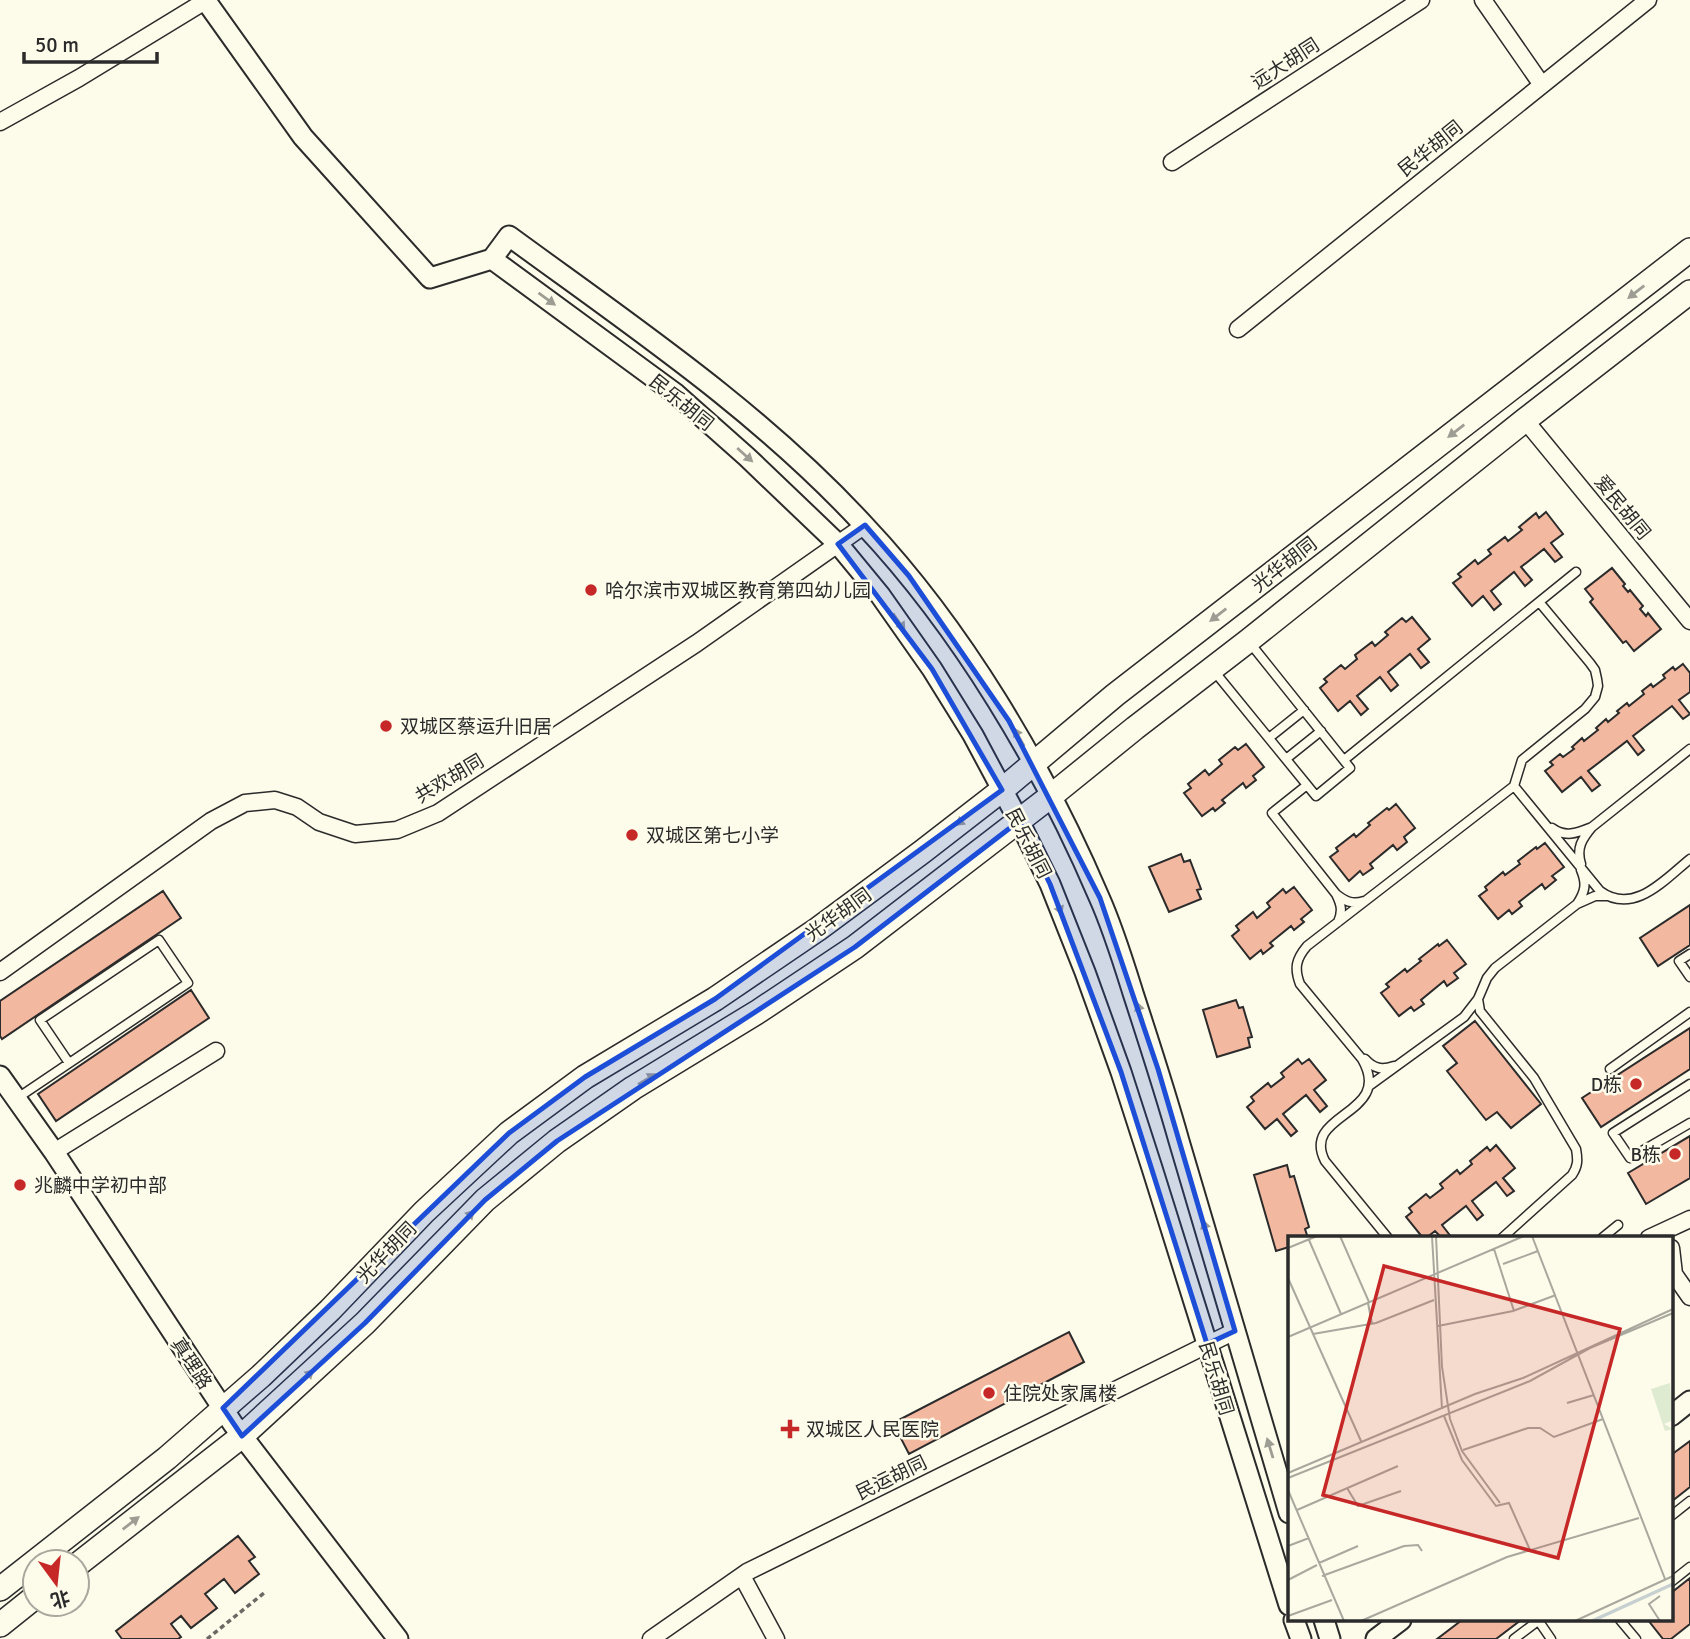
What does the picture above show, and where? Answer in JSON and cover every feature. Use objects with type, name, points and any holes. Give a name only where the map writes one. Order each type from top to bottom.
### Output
[{"type":"main road","name":"光华胡同","points":[[0,1589],[167,1458],[261,1376],[330,1310],[424,1212],[509,1133],[585,1077],[715,999],[818,929],[922,852],[1034,764],[1115,695],[1690,250]]},
{"type":"main road","name":"光华胡同","points":[[91,1554],[242,1436],[365,1323],[485,1200],[557,1141],[633,1088],[759,1011],[855,947],[1051,796],[1690,292]]},
{"type":"main road","points":[[0,1625],[21,1608]]},
{"type":"street","points":[[0,122],[79,78],[206,0]]},
{"type":"street","name":"民乐胡同","points":[[206,0],[303,137],[430,278],[492,259],[509,236],[704,379],[800,461],[865,526],[909,576],[966,653],[1034,764],[1100,898],[1158,1069],[1235,1331],[1286,1485]]},
{"type":"street","name":"远大胡同","points":[[1172,162],[1421,0]]},
{"type":"street","points":[[1483,0],[1542,85]]},
{"type":"street","name":"民华胡同","points":[[1238,329],[1648,0]]},
{"type":"street","name":"民乐胡同","points":[[492,259],[676,394],[838,544],[880,595],[932,669],[973,735],[1050,884],[1085,972],[1121,1072],[1288,1602]]},
{"type":"street","name":"爱民胡同","points":[[1525,420],[1690,621]]},
{"type":"street","name":"共欢胡同","points":[[0,972],[211,821],[245,803],[275,800],[297,807],[319,822],[355,834],[397,830],[438,813],[686,650],[865,526]]},
{"type":"street","points":[[54,1152],[216,1051]]},
{"type":"street","name":"真理路","points":[[0,1076],[54,1152],[242,1436],[398,1639]]},
{"type":"street","points":[[1669,1234],[1690,1219]]},
{"type":"street","points":[[1672,1257],[1674,1274],[1690,1297]]},
{"type":"street","name":"民运胡同","points":[[651,1639],[742,1576],[1235,1331]]},
{"type":"street","points":[[1672,1415],[1690,1401]]},
{"type":"street","points":[[1265,1530],[1288,1512]]},
{"type":"street","points":[[742,1576],[776,1639]]},
{"type":"street","points":[[1295,1622],[1300,1639]]},
{"type":"street","points":[[1325,1622],[1330,1639]]},
{"type":"street","points":[[1376,1639],[1398,1622]]},
{"type":"lane","points":[[1344,760],[1576,572]]},
{"type":"lane","points":[[1386,1236],[1321,1153],[1322,1135],[1329,1126],[1357,1106],[1368,1092],[1369,1074],[1367,1067],[1300,984],[1296,974],[1297,963],[1307,946],[1514,786],[1522,760],[1586,709],[1595,697],[1595,670],[1540,603]]},
{"type":"lane","points":[[1212,669],[1316,796],[1350,768],[1248,641]]},
{"type":"lane","points":[[1269,738],[1304,710]]},
{"type":"lane","points":[[1286,759],[1321,732]]},
{"type":"lane","points":[[1577,904],[1586,885],[1578,857],[1579,845],[1592,827],[1690,750]]},
{"type":"lane","points":[[1307,785],[1272,813],[1336,894],[1342,912],[1338,923]]},
{"type":"lane","points":[[1514,786],[1600,891],[1608,897]]},
{"type":"lane","points":[[1546,823],[1559,833],[1570,835],[1592,827]]},
{"type":"lane","points":[[1369,1086],[1464,1017],[1478,999],[1487,978],[1495,968],[1577,904],[1595,895],[1618,900],[1642,896],[1690,859]]},
{"type":"lane","points":[[1336,894],[1351,903],[1370,899]]},
{"type":"lane","points":[[16,1099],[188,983],[159,940],[40,1020],[69,1063]]},
{"type":"lane","points":[[1690,954],[1679,961],[1690,977]]},
{"type":"lane","points":[[1478,999],[1480,1011],[1534,1078],[1576,1149],[1578,1158],[1572,1175],[1505,1236]]},
{"type":"lane","points":[[1610,1069],[1690,1012]]},
{"type":"lane","points":[[1337,1029],[1345,1034],[1374,1067],[1383,1069],[1400,1064]]},
{"type":"lane","points":[[1690,1084],[1613,1133],[1630,1158],[1690,1123]]},
{"type":"lane","points":[[1604,1236],[1618,1225]]},
{"type":"lane","points":[[1672,1515],[1690,1502]]},
{"type":"lane","points":[[1672,1581],[1690,1567]]},
{"type":"lane","points":[[1514,1639],[1535,1622]]},
{"type":"lane","points":[[1539,1622],[1551,1639]]},
{"type":"lane","points":[[1623,1622],[1636,1639]]},
{"type":"path","points":[[207,1639],[264,1593]]},
{"type":"highlighted area","points":[[865,525],[909,576],[1009,721],[1100,898],[1158,1069],[1235,1331],[1207,1344],[1121,1072],[1050,884],[1019,821],[855,947],[557,1141],[485,1200],[365,1323],[242,1436],[223,1408],[509,1133],[585,1077],[715,999],[1002,790],[932,669],[838,544]]},
{"type":"building","points":[[1546,512],[1563,534],[1551,543],[1562,557],[1555,562],[1544,549],[1521,567],[1532,580],[1525,586],[1514,572],[1491,591],[1501,604],[1494,610],[1483,596],[1472,606],[1453,583],[1461,577],[1458,574],[1475,560],[1478,564],[1491,554],[1488,550],[1505,537],[1508,541],[1522,530],[1519,527],[1536,513],[1539,518]]},
{"type":"building","points":[[1612,568],[1625,584],[1623,586],[1628,592],[1630,590],[1643,606],[1640,609],[1646,616],[1648,613],[1661,629],[1634,651],[1626,641],[1623,643],[1590,602],[1593,599],[1585,589]]},
{"type":"building","points":[[1412,617],[1430,639],[1418,649],[1429,662],[1421,668],[1410,654],[1388,672],[1398,685],[1391,691],[1380,677],[1357,696],[1368,709],[1361,715],[1350,701],[1338,711],[1320,688],[1327,682],[1324,679],[1341,665],[1345,669],[1357,659],[1355,655],[1372,642],[1375,646],[1388,635],[1385,632],[1402,618],[1406,622]]},
{"type":"building","points":[[1683,664],[1690,673],[1690,692],[1679,700],[1690,714],[1683,719],[1672,706],[1633,736],[1644,750],[1638,755],[1627,741],[1588,771],[1600,785],[1592,791],[1581,777],[1562,792],[1545,771],[1553,765],[1550,762],[1560,754],[1563,757],[1574,749],[1572,747],[1598,730],[1596,728],[1606,719],[1608,722],[1627,703],[1629,706],[1644,694],[1642,691],[1651,684],[1653,687],[1665,678],[1663,675],[1673,667],[1675,670]]},
{"type":"building","points":[[1246,744],[1264,767],[1253,776],[1256,780],[1246,788],[1243,783],[1222,800],[1225,803],[1202,816],[1184,793],[1191,788],[1188,784],[1205,770],[1209,775],[1222,764],[1219,760],[1235,747],[1238,750]]},
{"type":"building","points":[[1396,804],[1415,828],[1404,837],[1407,842],[1397,850],[1393,845],[1370,864],[1373,868],[1363,875],[1360,871],[1349,881],[1330,857],[1338,851],[1336,848],[1354,834],[1356,837],[1370,825],[1368,823]]},
{"type":"building","points":[[1545,843],[1564,867],[1552,876],[1556,880],[1545,889],[1542,884],[1519,902],[1522,906],[1512,914],[1509,910],[1498,919],[1479,896],[1487,890],[1485,887],[1503,872],[1505,875],[1520,864],[1518,861]]},
{"type":"building","points":[[1181,854],[1184,862],[1190,860],[1201,889],[1197,890],[1201,899],[1169,912],[1149,867]]},
{"type":"building","points":[[1294,887],[1312,910],[1301,919],[1304,922],[1294,930],[1291,926],[1270,943],[1273,946],[1263,954],[1261,950],[1250,959],[1232,936],[1239,930],[1236,926],[1253,912],[1257,918],[1270,907],[1267,903],[1283,889],[1286,893]]},
{"type":"building","points":[[163,891],[181,918],[2,1039],[0,1001]]},
{"type":"building","points":[[1690,905],[1690,945],[1658,966],[1640,938]]},
{"type":"building","points":[[1447,940],[1466,964],[1454,973],[1458,978],[1447,986],[1444,981],[1421,1000],[1424,1004],[1414,1011],[1411,1007],[1399,1016],[1381,993],[1389,987],[1386,984],[1405,969],[1407,972],[1421,961],[1419,959]]},
{"type":"building","points":[[191,990],[209,1018],[56,1121],[38,1094]]},
{"type":"building","points":[[1236,1000],[1239,1008],[1243,1007],[1252,1037],[1248,1038],[1250,1047],[1217,1057],[1203,1010]]},
{"type":"building","points":[[1475,1021],[1541,1104],[1511,1128],[1497,1112],[1486,1120],[1447,1071],[1457,1063],[1443,1046]]},
{"type":"building","name":"D栋","points":[[1690,1028],[1690,1069],[1601,1127],[1582,1098]]},
{"type":"building","points":[[1298,1059],[1302,1064],[1309,1059],[1326,1080],[1314,1090],[1327,1106],[1320,1112],[1306,1095],[1283,1114],[1297,1131],[1291,1136],[1277,1119],[1265,1129],[1247,1107],[1254,1101],[1251,1097],[1268,1083],[1271,1087],[1284,1077],[1281,1073]]},
{"type":"building","name":"B栋","points":[[1690,1136],[1690,1178],[1646,1204],[1628,1173]]},
{"type":"building","points":[[1496,1145],[1515,1168],[1503,1178],[1514,1191],[1507,1196],[1496,1182],[1472,1201],[1483,1215],[1477,1220],[1466,1206],[1442,1225],[1450,1236],[1440,1236],[1435,1231],[1429,1236],[1421,1236],[1406,1217],[1412,1212],[1409,1208],[1426,1194],[1430,1198],[1443,1188],[1440,1184],[1457,1170],[1460,1174],[1472,1164],[1470,1161],[1487,1147],[1490,1151]]},
{"type":"building","points":[[1287,1165],[1290,1177],[1294,1176],[1309,1227],[1305,1229],[1307,1236],[1288,1236],[1288,1247],[1276,1251],[1254,1175]]},
{"type":"building","name":"住院处家属楼","points":[[1069,1332],[1084,1362],[909,1454],[893,1423]]},
{"type":"building","points":[[1690,1441],[1690,1487],[1672,1501],[1672,1454]]},
{"type":"building","points":[[238,1536],[255,1557],[249,1561],[259,1574],[235,1593],[224,1579],[205,1594],[217,1608],[191,1628],[181,1616],[171,1624],[181,1637],[178,1639],[122,1639],[116,1631]]},
{"type":"building","points":[[1690,1578],[1690,1624],[1671,1639],[1663,1639],[1650,1622],[1672,1622],[1672,1592]]},
{"type":"building","points":[[1459,1622],[1518,1622],[1496,1639],[1437,1639]]},
{"type":"place","name":"哈尔滨市双城区教育第四幼儿园","points":[[591,590]]},
{"type":"place","name":"双城区蔡运升旧居","points":[[386,726]]},
{"type":"place","name":"双城区第七小学","points":[[632,835]]},
{"type":"place","name":"D栋","points":[[1636,1084]]},
{"type":"place","name":"B栋","points":[[1675,1154]]},
{"type":"place","name":"兆麟中学初中部","points":[[20,1185]]},
{"type":"place","name":"住院处家属楼","points":[[989,1393]]},
{"type":"place","name":"双城区人民医院","points":[[790,1429]]}]
